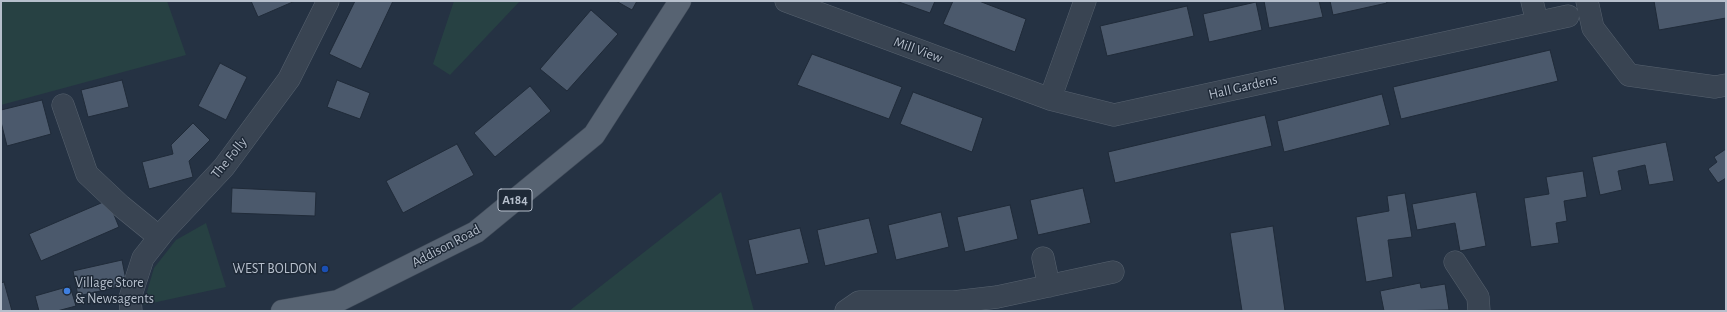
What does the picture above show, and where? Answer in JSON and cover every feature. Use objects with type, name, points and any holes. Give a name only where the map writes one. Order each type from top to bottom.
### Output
[{"type":"main road","name":"Addison Road","points":[[282,311],[338,301],[476,232],[594,135],[680,1]]},
{"type":"street","name":"The Folly","points":[[131,311],[130,298],[143,258],[159,237],[224,167],[289,79],[328,1]]},
{"type":"street","name":"Mill View","points":[[786,1],[1050,100]]},
{"type":"street","points":[[1050,100],[1085,1]]},
{"type":"street","points":[[1532,1],[1537,22]]},
{"type":"street","points":[[1587,1],[1593,28],[1629,74],[1715,86],[1726,85]]},
{"type":"street","name":"Hall Gardens","points":[[1050,100],[1114,116],[1568,16]]},
{"type":"street","points":[[63,105],[87,174],[159,237]]},
{"type":"street","points":[[1043,258],[1049,286]]},
{"type":"street","points":[[1455,262],[1478,297],[1479,311]]},
{"type":"street","points":[[846,311],[859,302],[954,302],[997,297],[1113,272]]},
{"type":"green space","points":[[1,1],[167,1],[186,55],[1,105]]},
{"type":"green space","points":[[454,1],[520,1],[450,75],[433,64]]},
{"type":"green space","points":[[721,192],[754,311],[569,311]]},
{"type":"green space","points":[[206,223],[226,287],[143,305],[154,268],[176,240]]},
{"type":"building","points":[[251,1],[295,1],[258,17]]},
{"type":"building","points":[[355,1],[393,1],[361,69],[329,54]]},
{"type":"building","points":[[616,1],[637,1],[632,10]]},
{"type":"building","points":[[896,1],[935,1],[930,13]]},
{"type":"building","points":[[953,1],[979,1],[1026,19],[1015,52],[943,24]]},
{"type":"building","points":[[1264,1],[1319,1],[1323,17],[1269,28]]},
{"type":"building","points":[[1330,1],[1386,1],[1387,3],[1333,15]]},
{"type":"building","points":[[1654,1],[1726,1],[1726,18],[1659,30]]},
{"type":"building","points":[[1256,2],[1262,30],[1209,42],[1203,14]]},
{"type":"building","points":[[1187,6],[1194,36],[1107,56],[1100,26]]},
{"type":"building","points":[[591,10],[618,34],[567,91],[540,69]]},
{"type":"building","points":[[1550,50],[1558,81],[1401,119],[1393,87]]},
{"type":"building","points":[[812,54],[902,87],[889,119],[797,85]]},
{"type":"building","points":[[220,63],[247,77],[226,120],[198,106]]},
{"type":"building","points":[[122,80],[129,107],[88,117],[81,90]]},
{"type":"building","points":[[337,80],[370,93],[360,119],[327,107]]},
{"type":"building","points":[[530,86],[551,111],[495,157],[474,133]]},
{"type":"building","points":[[913,92],[983,118],[972,152],[900,124]]},
{"type":"building","points":[[1382,94],[1390,125],[1284,152],[1277,121]]},
{"type":"building","points":[[42,100],[51,134],[7,146],[1,122],[1,110]]},
{"type":"building","points":[[1265,115],[1272,146],[1115,183],[1108,152]]},
{"type":"building","points":[[193,123],[210,140],[189,161],[193,177],[149,189],[142,162],[173,154],[171,145]]},
{"type":"building","points":[[1666,142],[1674,181],[1649,185],[1645,165],[1618,171],[1622,190],[1600,195],[1592,157]]},
{"type":"building","points":[[457,144],[474,175],[403,213],[386,181]]},
{"type":"building","points":[[1726,149],[1726,178],[1718,183],[1708,169],[1717,162],[1714,157]]},
{"type":"building","points":[[1583,171],[1587,197],[1564,201],[1567,221],[1556,223],[1559,243],[1531,247],[1524,198],[1549,194],[1546,177]]},
{"type":"building","points":[[232,188],[316,192],[315,216],[231,213]]},
{"type":"building","points":[[1083,188],[1091,223],[1038,235],[1030,200]]},
{"type":"building","points":[[1476,192],[1486,246],[1460,251],[1455,223],[1417,230],[1412,204]]},
{"type":"building","points":[[1405,193],[1412,237],[1388,240],[1393,277],[1366,282],[1356,217],[1389,211],[1387,196]]},
{"type":"building","points":[[108,200],[119,227],[41,261],[29,234]]},
{"type":"building","points":[[1010,205],[1018,239],[965,252],[957,217]]},
{"type":"building","points":[[941,212],[949,247],[896,260],[888,225]]},
{"type":"building","points":[[869,218],[878,253],[825,266],[817,230]]},
{"type":"building","points":[[1273,226],[1285,311],[1242,311],[1230,233]]},
{"type":"building","points":[[800,228],[809,263],[756,275],[748,240]]},
{"type":"building","points":[[122,260],[127,285],[78,296],[73,271]]},
{"type":"building","points":[[4,282],[12,311],[1,311],[1,283]]},
{"type":"building","points":[[1420,283],[1421,288],[1445,284],[1449,310],[1384,311],[1380,291]]},
{"type":"building","points":[[70,286],[76,306],[57,311],[39,311],[35,296]]},
{"type":"place","name":"WEST BOLDON","points":[[325,269]]},
{"type":"place","name":"Village Store & Newsagents","points":[[67,291]]}]
